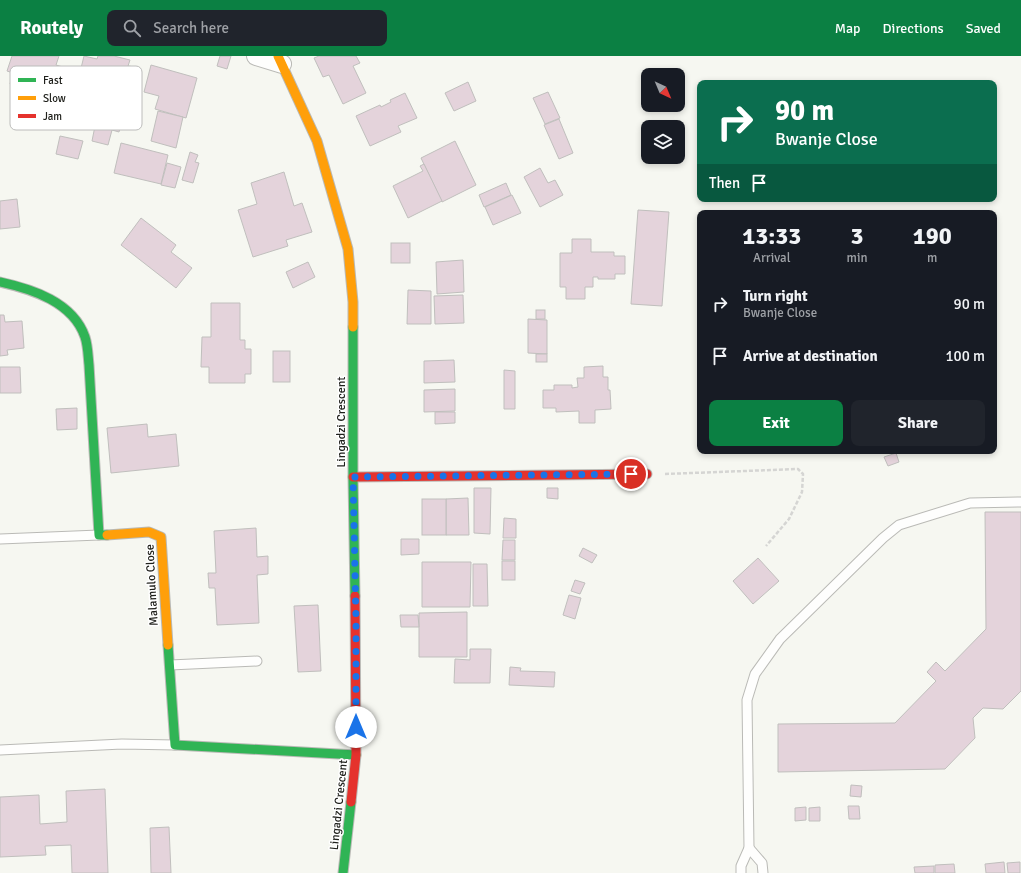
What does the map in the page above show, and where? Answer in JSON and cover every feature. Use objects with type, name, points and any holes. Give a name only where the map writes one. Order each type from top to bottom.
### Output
[{"type":"street","points":[[256,56],[280,60]]},
{"type":"street","name":"Lingadzi Crescent","points":[[280,60],[317,141],[348,249],[353,302],[356,755],[343,873]]},
{"type":"street","points":[[0,282],[15,285],[39,294],[65,309],[76,320],[84,333],[88,346],[99,535]]},
{"type":"street","points":[[353,477],[647,474]]},
{"type":"street","name":"Malamulo Close","points":[[99,535],[149,532],[161,537],[175,745]]},
{"type":"street","points":[[175,745],[356,755]]},
{"type":"lane","points":[[740,873],[741,866],[749,848],[747,700],[755,674],[780,639],[883,538],[899,525],[970,503],[1021,502]]},
{"type":"lane","points":[[0,539],[99,535]]},
{"type":"lane","points":[[170,665],[257,661]]},
{"type":"lane","points":[[0,750],[122,744],[175,745]]},
{"type":"lane","points":[[749,848],[762,863],[763,873]]},
{"type":"path","points":[[647,474],[798,469],[802,474],[802,492],[789,519],[766,546]]},
{"type":"building","points":[[12,56],[59,56],[56,65],[59,66],[10,66],[10,72],[7,71]]},
{"type":"building","points":[[84,56],[97,59],[98,56],[114,56],[130,60],[128,66],[82,66]]},
{"type":"building","points":[[220,56],[231,56],[227,69],[217,66]]},
{"type":"building","points":[[319,56],[356,56],[360,63],[353,66],[366,93],[343,104],[329,75],[323,77],[314,58]]},
{"type":"building","points":[[151,65],[197,78],[186,118],[155,109],[159,96],[144,92]]},
{"type":"building","points":[[468,82],[476,101],[454,111],[445,93]]},
{"type":"building","points":[[548,92],[560,118],[545,124],[533,98]]},
{"type":"building","points":[[405,93],[417,118],[398,126],[401,132],[370,146],[356,116],[380,105],[381,107],[391,102],[390,100]]},
{"type":"building","points":[[158,111],[183,117],[176,148],[151,141]]},
{"type":"building","points":[[559,119],[573,153],[559,159],[544,125]]},
{"type":"building","points":[[94,130],[112,130],[108,145],[92,141]]},
{"type":"building","points":[[60,136],[83,141],[78,159],[56,154]]},
{"type":"building","points":[[455,141],[476,185],[442,202],[421,158]]},
{"type":"building","points":[[121,143],[168,155],[161,184],[114,173]]},
{"type":"building","points":[[190,152],[198,155],[195,162],[199,163],[193,183],[182,180]]},
{"type":"building","points":[[167,163],[181,167],[175,188],[161,185]]},
{"type":"building","points":[[424,164],[442,201],[408,218],[393,186],[423,171],[420,166]]},
{"type":"building","points":[[540,168],[548,183],[555,180],[563,195],[540,207],[524,177]]},
{"type":"building","points":[[284,172],[294,206],[302,203],[312,232],[286,240],[288,246],[253,257],[238,210],[257,204],[251,183]]},
{"type":"building","points":[[506,183],[511,195],[484,207],[479,195]]},
{"type":"building","points":[[512,195],[521,213],[493,225],[485,207]]},
{"type":"building","points":[[17,199],[20,227],[0,229],[0,201]]},
{"type":"building","points":[[638,210],[669,212],[662,306],[631,304]]},
{"type":"building","points":[[141,218],[176,245],[171,252],[192,268],[176,288],[121,245]]},
{"type":"building","points":[[572,239],[591,239],[591,252],[614,252],[614,256],[625,256],[625,274],[615,274],[615,279],[598,279],[598,277],[593,277],[593,287],[585,287],[585,299],[566,299],[566,287],[560,287],[560,253],[572,253]]},
{"type":"building","points":[[391,243],[410,243],[410,263],[391,263]]},
{"type":"building","points":[[463,260],[464,292],[437,294],[436,262]]},
{"type":"building","points":[[308,262],[315,277],[293,288],[286,272]]},
{"type":"building","points":[[408,290],[431,291],[431,324],[407,324]]},
{"type":"building","points":[[463,295],[464,323],[435,324],[434,296]]},
{"type":"building","points":[[211,303],[240,303],[240,340],[245,340],[245,349],[251,349],[251,374],[245,374],[245,383],[209,383],[209,367],[201,367],[202,337],[211,337]]},
{"type":"building","points":[[536,310],[545,310],[545,319],[536,319]]},
{"type":"building","points":[[0,315],[4,315],[5,322],[22,321],[24,348],[7,350],[8,355],[0,356]]},
{"type":"building","points":[[528,319],[547,320],[547,354],[528,353]]},
{"type":"building","points":[[273,351],[290,351],[290,382],[273,382]]},
{"type":"building","points":[[536,354],[547,354],[547,362],[536,362]]},
{"type":"building","points":[[454,360],[455,382],[424,383],[424,361]]},
{"type":"building","points":[[603,366],[603,377],[608,377],[608,390],[610,390],[611,409],[595,410],[595,423],[579,423],[579,411],[556,412],[556,408],[543,408],[543,390],[554,390],[554,385],[572,385],[572,388],[578,387],[577,378],[584,378],[584,367]]},
{"type":"building","points":[[0,367],[20,367],[21,393],[0,393]]},
{"type":"building","points":[[504,370],[515,371],[515,409],[504,409]]},
{"type":"building","points":[[455,389],[455,411],[424,412],[424,390]]},
{"type":"building","points":[[77,408],[77,429],[57,430],[56,409]]},
{"type":"building","points":[[435,412],[455,412],[455,423],[435,424]]},
{"type":"building","points":[[147,424],[148,437],[176,434],[179,466],[111,473],[107,428]]},
{"type":"building","points":[[896,454],[899,462],[888,466],[884,457]]},
{"type":"building","points":[[474,488],[491,488],[490,534],[474,533]]},
{"type":"building","points":[[547,488],[558,488],[558,499],[547,498]]},
{"type":"building","points":[[468,498],[469,535],[446,535],[446,499]]},
{"type":"building","points":[[422,499],[446,499],[446,535],[422,535]]},
{"type":"building","points":[[985,512],[1021,512],[1021,691],[1003,709],[983,708],[973,718],[975,738],[945,769],[778,772],[778,724],[895,723],[936,681],[927,672],[936,662],[945,671],[986,629]]},
{"type":"building","points":[[504,518],[516,519],[516,538],[503,538]]},
{"type":"building","points":[[256,528],[257,557],[268,556],[268,574],[257,575],[259,623],[217,625],[215,588],[209,588],[208,573],[216,573],[214,531]]},
{"type":"building","points":[[401,539],[419,539],[419,554],[401,555]]},
{"type":"building","points":[[503,540],[515,540],[515,560],[502,560]]},
{"type":"building","points":[[583,548],[597,555],[592,563],[579,556]]},
{"type":"building","points":[[758,558],[779,581],[753,604],[733,581]]},
{"type":"building","points":[[502,561],[515,561],[515,580],[502,580]]},
{"type":"building","points":[[422,562],[471,562],[470,607],[422,607]]},
{"type":"building","points":[[473,564],[487,564],[488,606],[473,606]]},
{"type":"building","points":[[575,580],[585,583],[580,594],[571,591]]},
{"type":"building","points":[[569,595],[581,598],[575,619],[563,615]]},
{"type":"building","points":[[318,605],[321,671],[298,672],[294,606]]},
{"type":"building","points":[[467,612],[467,657],[419,657],[419,613]]},
{"type":"building","points":[[400,615],[418,615],[419,627],[401,627]]},
{"type":"building","points":[[470,649],[491,649],[490,683],[454,683],[455,659],[470,660]]},
{"type":"building","points":[[510,667],[521,668],[520,671],[555,672],[554,687],[509,685]]},
{"type":"building","points":[[851,785],[862,786],[861,797],[850,796]]},
{"type":"building","points":[[105,789],[108,873],[72,873],[71,845],[45,846],[46,855],[0,857],[0,797],[39,795],[40,824],[67,822],[66,791]]},
{"type":"building","points":[[848,806],[859,806],[860,819],[849,819]]},
{"type":"building","points":[[806,807],[806,820],[795,821],[795,808]]},
{"type":"building","points":[[820,807],[820,821],[809,821],[809,808]]},
{"type":"building","points":[[169,827],[171,873],[151,873],[150,828]]},
{"type":"building","points":[[1004,862],[1005,873],[986,873],[985,864]]},
{"type":"building","points":[[1020,862],[1020,873],[1008,873],[1007,863]]},
{"type":"building","points":[[954,864],[955,873],[935,873],[935,865]]},
{"type":"building","points":[[934,866],[934,873],[915,873],[914,867]]},
{"type":"traffic: fast","points":[[0,282],[38,293],[61,306],[79,325],[85,337],[89,365],[99,535],[107,535]]},
{"type":"traffic: fast","points":[[353,327],[355,596]]},
{"type":"traffic: fast","points":[[168,645],[175,745],[356,755]]},
{"type":"traffic: fast","points":[[343,873],[351,802]]},
{"type":"traffic: slow","points":[[278,56],[317,141],[348,249],[353,302],[353,327]]},
{"type":"traffic: slow","points":[[107,535],[149,532],[161,537],[168,645]]},
{"type":"traffic: jam","points":[[353,477],[647,474]]},
{"type":"traffic: jam","points":[[351,802],[356,755],[355,596]]},
{"type":"route","points":[[356,727],[356,620],[353,477],[631,474]]}]
